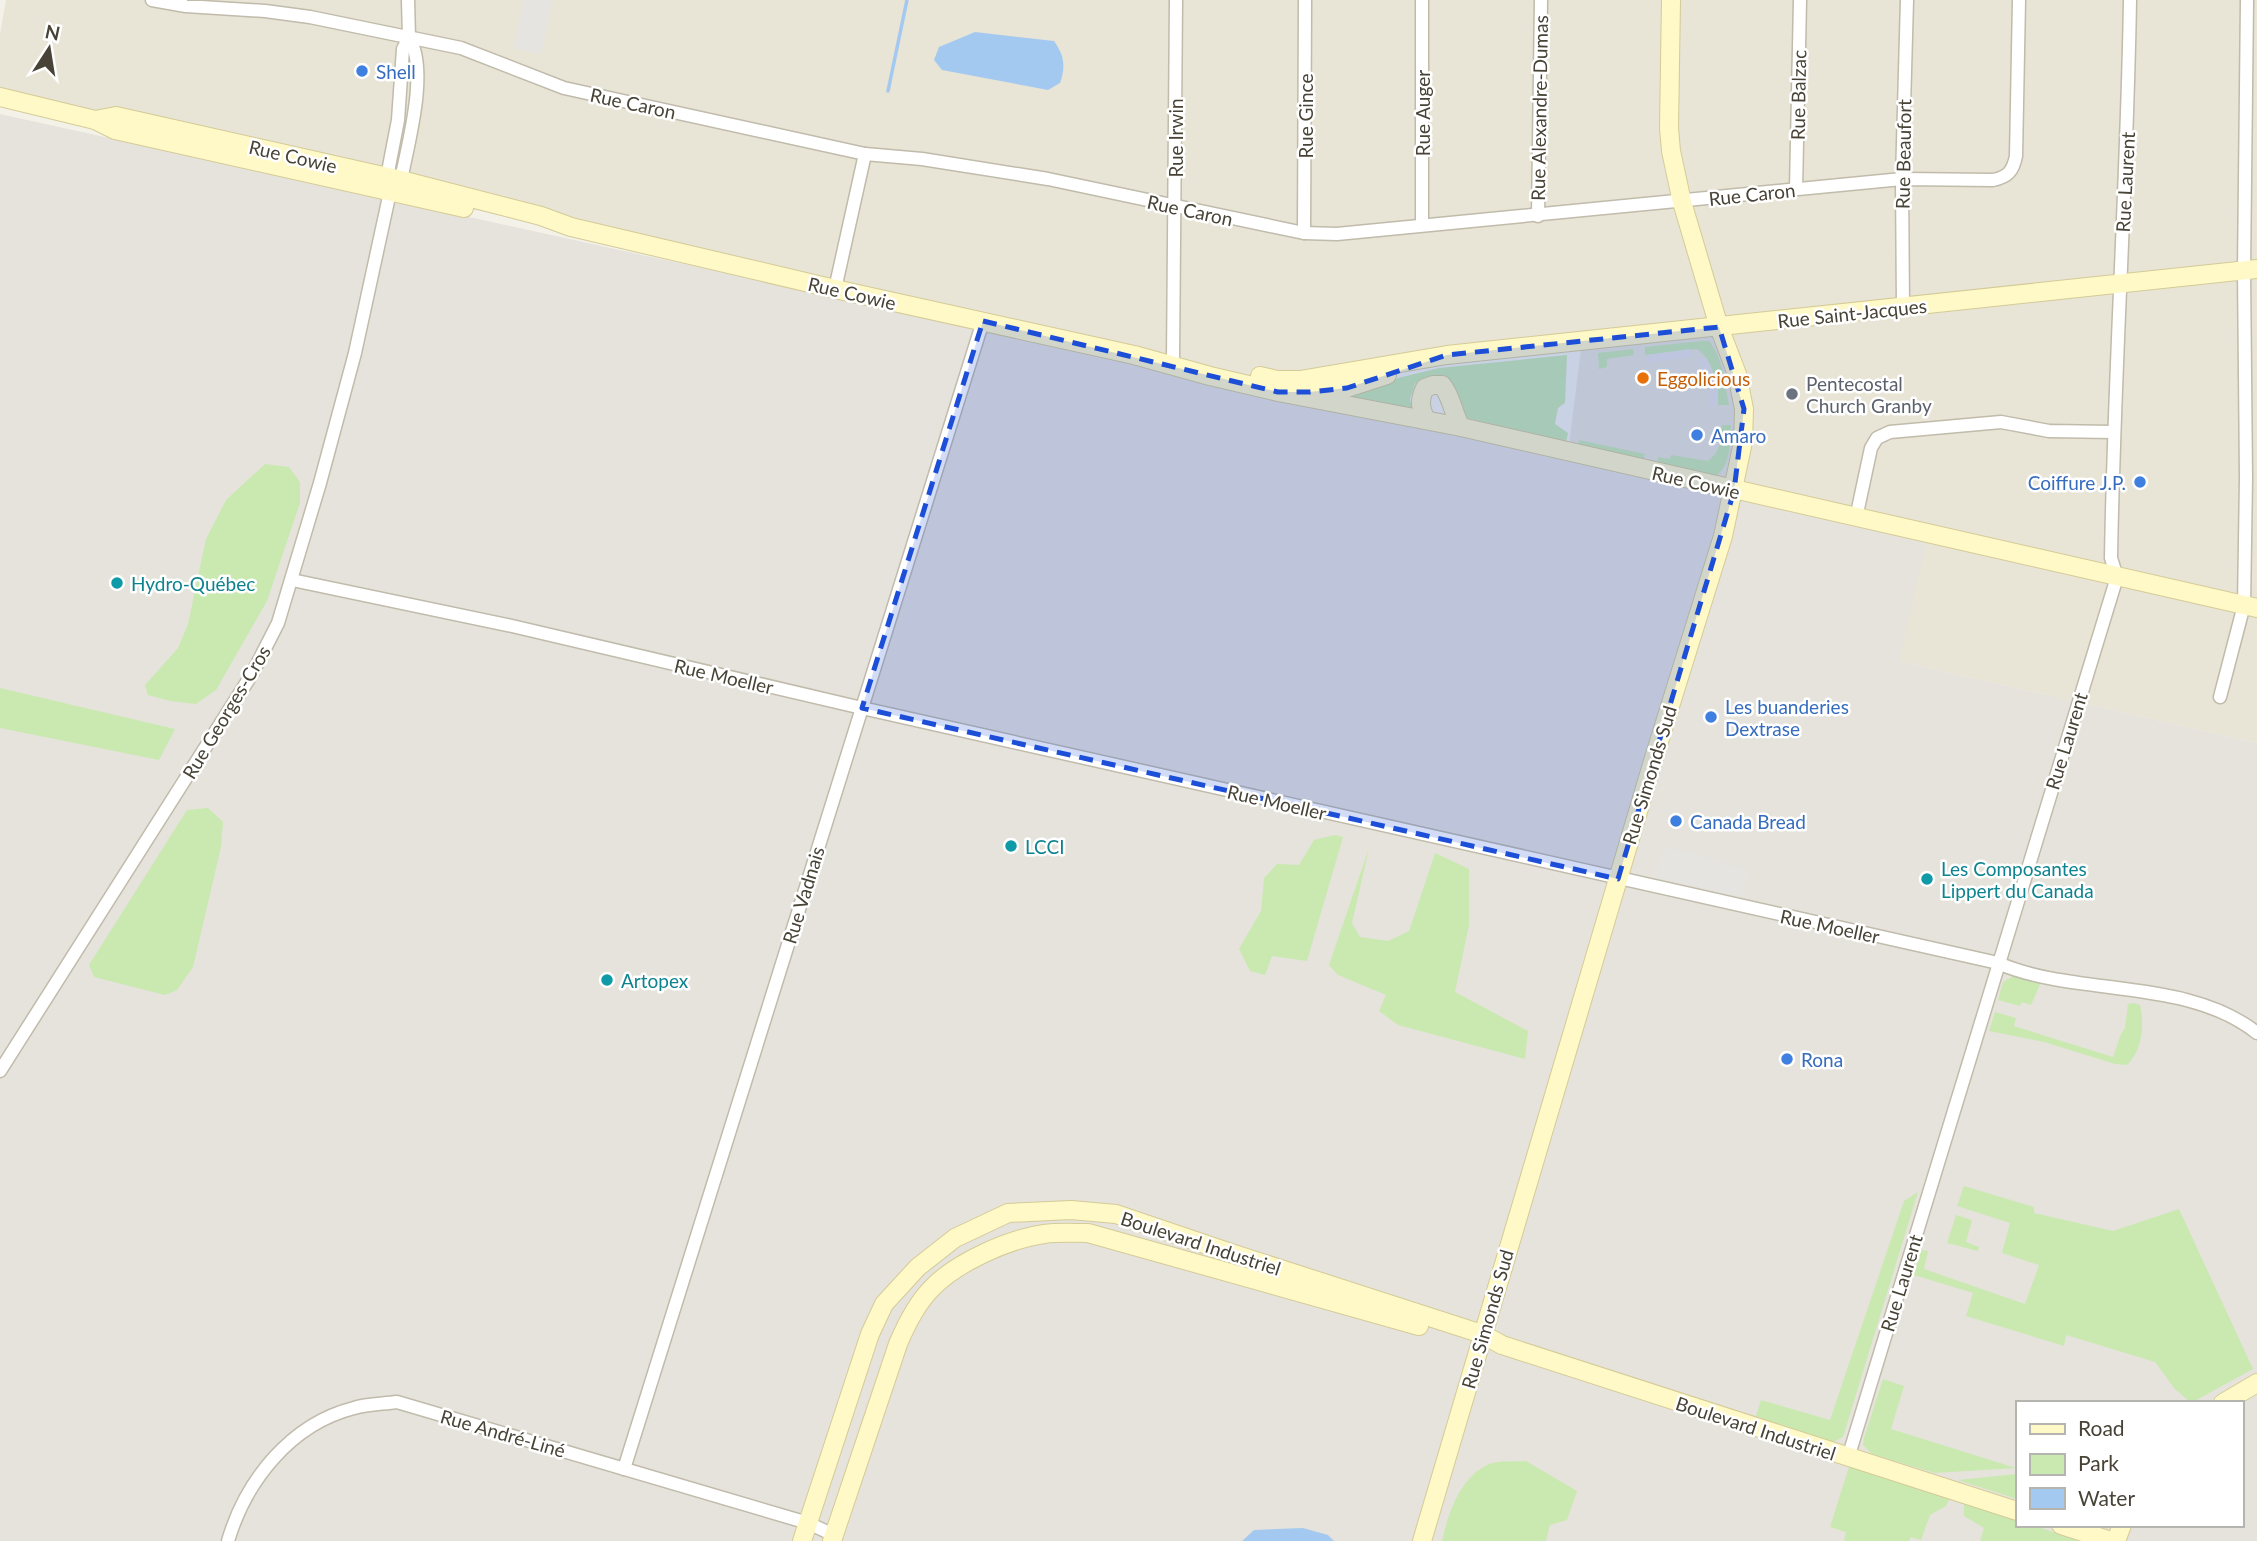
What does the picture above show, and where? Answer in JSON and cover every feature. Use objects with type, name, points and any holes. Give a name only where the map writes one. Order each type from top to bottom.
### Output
[{"type":"street","name":"Rue Caron","points":[[152,0],[186,6],[212,4],[310,17],[461,48],[564,88],[864,154],[922,159],[1048,179],[1304,233],[1337,234],[1902,179],[2004,178],[2013,169],[2016,156],[2019,0]]},
{"type":"street","name":"Rue Georges-Cros","points":[[0,1071],[252,674],[278,623],[355,353],[393,183],[417,96],[415,48],[409,37],[408,0]]},
{"type":"street","name":"Rue Irwin","points":[[1173,361],[1176,0]]},
{"type":"street","name":"Rue Gince","points":[[1304,233],[1305,0]]},
{"type":"street","name":"Rue Auger","points":[[1422,0],[1422,225]]},
{"type":"street","name":"Rue Alexandre-Dumas","points":[[1538,216],[1541,0]]},
{"type":"street","name":"Rue Simonds Sud","points":[[1422,1541],[1485,1340],[1618,879],[1723,536],[1743,442],[1744,409],[1737,374],[1719,327],[1682,202],[1671,151],[1671,0]]},
{"type":"street","name":"Rue Balzac","points":[[1796,189],[1800,0]]},
{"type":"street","name":"Rue Beaufort","points":[[1903,307],[1902,179],[1907,0]]},
{"type":"street","name":"Rue Laurent","points":[[1847,1458],[2117,577],[2111,558],[2113,432],[2128,142],[2130,0]]},
{"type":"street","points":[[2220,697],[2251,606],[2247,0]]},
{"type":"street","name":"Rue Georges-Cros","points":[[393,183],[403,49],[409,37]]},
{"type":"street","name":"Rue Cowie","points":[[0,97],[95,120],[115,130],[393,183],[540,225],[571,227],[1135,355],[1278,392],[1461,427],[2251,606]]},
{"type":"street","points":[[400,107],[414,109]]},
{"type":"street","points":[[835,289],[864,154]]},
{"type":"street","name":"Rue Saint-Jacques","points":[[1173,361],[1277,380],[1300,380],[1447,355],[2250,270]]},
{"type":"street","name":"Rue Vadnais","points":[[624,1469],[983,321]]},
{"type":"street","name":"Rue Cowie","points":[[1135,355],[1173,361]]},
{"type":"street","name":"Rue Saint-Jacques","points":[[1278,392],[1348,388],[1447,355]]},
{"type":"street","points":[[1426,420],[1421,410],[1420,398],[1425,388],[1442,386],[1448,393],[1453,413],[1461,427]]},
{"type":"street","points":[[1856,517],[1871,448],[1877,438],[1890,432],[2001,422],[2049,431],[2113,432]]},
{"type":"street","name":"Rue Moeller","points":[[292,580],[512,626],[862,708],[1998,963],[2022,974],[2180,1000],[2217,1010],[2257,1033]]},
{"type":"street","name":"Boulevard Industriel","points":[[805,1532],[870,1334],[884,1304],[918,1267],[955,1238],[1007,1213],[1071,1210],[1116,1214],[1485,1340],[2016,1511]]},
{"type":"street","name":"Boulevard Industriel","points":[[833,1538],[898,1344],[908,1322],[932,1288],[965,1264],[1014,1241],[1044,1234],[1088,1233],[1485,1340]]},
{"type":"street","points":[[2227,1401],[2257,1384]]},
{"type":"street","name":"Rue André-Liné","points":[[228,1541],[253,1482],[279,1452],[315,1422],[354,1408],[397,1402],[624,1469],[805,1532],[833,1538]]},
{"type":"street","points":[[2068,1527],[2113,1541]]},
{"type":"highlighted area","points":[[983,321],[1278,392],[1347,388],[1447,355],[1719,327],[1744,409],[1734,491],[1618,879],[862,708]]},
{"type":"shaded area","points":[[6,0],[2257,0],[2257,743],[1899,661],[1568,453],[1582,341],[1447,355],[1310,392],[571,227],[540,225],[0,98],[0,34]]},
{"type":"shaded area","points":[[524,0],[552,0],[541,54],[514,49]]},
{"type":"shaded area","points":[[0,114],[1322,404],[1927,541],[1899,661],[2257,743],[2257,1541],[0,1541]]},
{"type":"shaded area","points":[[1690,349],[1693,357],[1648,363],[1647,355]]},
{"type":"shaded area","points":[[1707,358],[1718,389],[1718,405],[1710,405],[1709,383],[1697,359]]},
{"type":"shaded area","points":[[1665,846],[1749,870],[1742,897],[1655,877]]},
{"type":"green space","points":[[1709,341],[1714,348],[1723,372],[1729,405],[1718,405],[1716,382],[1711,367],[1697,349],[1645,355],[1645,347]]},
{"type":"green space","points":[[1633,349],[1634,355],[1607,359],[1607,367],[1599,369],[1598,353]]},
{"type":"green space","points":[[1567,355],[1565,403],[1558,408],[1555,424],[1568,433],[1566,443],[1463,417],[1448,381],[1431,376],[1415,384],[1410,399],[1412,409],[1350,400],[1347,395],[1439,368]]},
{"type":"green space","points":[[1722,425],[1731,425],[1730,446],[1725,466],[1716,476],[1657,464],[1658,457],[1670,459],[1671,455],[1708,461],[1718,449]]},
{"type":"green space","points":[[1579,440],[1645,454],[1643,461],[1578,446]]},
{"type":"green space","points":[[265,464],[289,467],[300,482],[300,503],[267,601],[216,690],[196,704],[148,695],[145,685],[178,648],[188,624],[206,539],[226,500]]},
{"type":"green space","points":[[0,688],[175,729],[159,760],[0,728]]},
{"type":"green space","points":[[208,808],[223,822],[221,847],[193,967],[177,990],[165,995],[94,977],[89,965],[187,810]]},
{"type":"green space","points":[[1334,835],[1343,837],[1307,961],[1272,956],[1265,975],[1250,971],[1239,949],[1261,911],[1264,878],[1277,864],[1299,865],[1314,840]]},
{"type":"green space","points":[[1369,848],[1352,923],[1360,937],[1388,941],[1409,931],[1435,853],[1469,869],[1469,925],[1455,992],[1528,1031],[1525,1059],[1398,1025],[1379,1011],[1386,995],[1338,975],[1329,965]]},
{"type":"green space","points":[[2013,976],[2041,982],[2031,1005],[2022,1002],[2020,1006],[1998,1000],[2003,982]]},
{"type":"green space","points":[[2128,1004],[2140,1005],[2142,1028],[2136,1053],[2127,1065],[2115,1064],[2044,1042],[1989,1031],[1995,1012],[2016,1018],[2014,1026],[2113,1057],[2125,1028]]},
{"type":"green space","points":[[1964,1186],[2034,1207],[2034,1213],[2113,1231],[2179,1209],[2253,1369],[2195,1401],[2189,1401],[2174,1388],[2155,1362],[2066,1335],[2064,1346],[1966,1316],[1973,1293],[1914,1275],[1921,1250],[1928,1251],[1924,1269],[2025,1304],[2039,1265],[2002,1253],[2010,1223],[1957,1206]]},
{"type":"green space","points":[[1918,1192],[1843,1437],[1833,1442],[1756,1416],[1761,1400],[1830,1420],[1904,1201]]},
{"type":"green space","points":[[1956,1215],[1972,1220],[1966,1242],[1979,1247],[1978,1251],[1947,1243]]},
{"type":"green space","points":[[1883,1379],[1904,1386],[1891,1429],[2016,1468],[1935,1473],[1872,1454],[1863,1445],[1864,1438]]},
{"type":"green space","points":[[1526,1461],[1577,1491],[1567,1520],[1550,1525],[1546,1541],[1442,1541],[1456,1498],[1477,1471],[1491,1463]]},
{"type":"green space","points":[[1849,1467],[1950,1498],[1946,1506],[1930,1515],[1921,1540],[1911,1537],[1909,1541],[1844,1541],[1846,1532],[1830,1527]]},
{"type":"green space","points":[[2016,1474],[2016,1499],[1958,1480]]},
{"type":"green space","points":[[1964,1503],[2016,1520],[2016,1527],[2038,1527],[2080,1541],[1980,1541],[1984,1528],[1964,1516]]},
{"type":"water","points":[[975,32],[1054,41],[1063,61],[1060,83],[1048,90],[942,70],[934,60],[939,47]]},
{"type":"water","points":[[1303,1528],[1328,1535],[1334,1541],[1242,1541],[1254,1530]]},
{"type":"waterway","points":[[888,91],[907,0]]},
{"type":"place","name":"Shell","points":[[362,71]]},
{"type":"place","name":"Eggolicious","points":[[1643,378]]},
{"type":"place","name":"Pentecostal Church Granby","points":[[1792,394]]},
{"type":"place","name":"Amaro","points":[[1697,435]]},
{"type":"place","name":"Coiffure J.P.","points":[[2140,482]]},
{"type":"place","name":"Hydro-Québec","points":[[117,583]]},
{"type":"place","name":"Les buanderies Dextrase","points":[[1711,717]]},
{"type":"place","name":"Canada Bread","points":[[1676,821]]},
{"type":"place","name":"LCCI","points":[[1011,846]]},
{"type":"place","name":"Les Composantes Lippert du Canada","points":[[1927,879]]},
{"type":"place","name":"Artopex","points":[[607,980]]},
{"type":"place","name":"Rona","points":[[1787,1059]]}]
